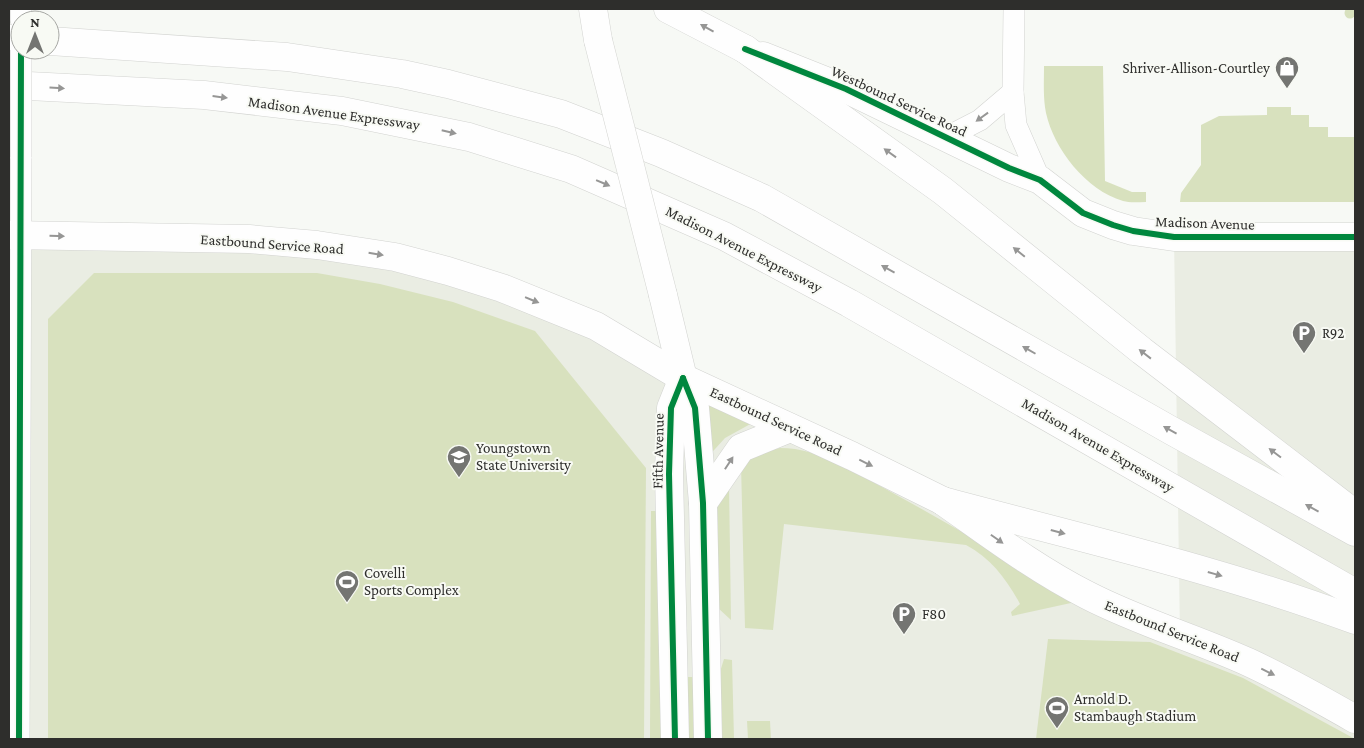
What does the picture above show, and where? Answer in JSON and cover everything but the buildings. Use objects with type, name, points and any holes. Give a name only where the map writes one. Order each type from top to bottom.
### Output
[{"type":"main road","points":[[593,9],[598,40],[683,378],[695,408],[703,504],[708,739]]},
{"type":"main road","name":"Westbound Service Road","points":[[668,9],[745,49],[846,89],[1009,168],[1040,180]]},
{"type":"main road","points":[[60,42],[287,56],[420,78],[561,114],[661,153],[762,198],[1163,426],[1355,532]]},
{"type":"main road","points":[[745,49],[943,191],[1142,351],[1355,514]]},
{"type":"main road","name":"Madison Avenue Expressway","points":[[9,85],[204,95],[342,111],[409,123],[469,137],[570,169],[724,236],[849,303],[1355,592]]},
{"type":"main road","name":"Madison Avenue","points":[[1040,180],[1083,213],[1113,225],[1156,236],[1355,237]]},
{"type":"main road","name":"Eastbound Service Road","points":[[14,236],[249,239],[317,245],[395,257],[502,288],[596,326],[683,378],[943,501],[1032,564],[1086,595],[1136,620],[1248,662],[1309,692],[1355,719]]},
{"type":"main road","name":"Fifth Avenue","points":[[675,739],[669,474],[671,408],[683,378]]},
{"type":"main road","points":[[703,504],[741,448],[790,428]]},
{"type":"main road","points":[[943,501],[1177,563],[1294,597],[1355,620]]},
{"type":"street","points":[[1014,9],[1013,92],[1019,135],[1040,180]]},
{"type":"street","points":[[19,739],[14,236],[21,157],[21,60]]},
{"type":"street","points":[[947,137],[980,120],[1013,92]]},
{"type":"shaded area","name":"Youngstown State University","points":[[9,235],[249,239],[502,288],[1180,635],[1174,237],[1355,237],[1355,739],[9,739]]},
{"type":"green space","points":[[1350,7],[1356,13],[1350,19],[1344,13]]},
{"type":"green space","points":[[1044,66],[1103,66],[1105,181],[1132,192],[1146,192],[1146,202],[1126,202],[1109,196],[1084,178],[1064,154],[1050,127],[1046,113]]},
{"type":"green space","points":[[1267,107],[1291,107],[1291,115],[1309,115],[1309,127],[1328,127],[1328,137],[1355,137],[1355,202],[1180,202],[1181,193],[1201,165],[1201,125],[1219,116],[1267,115]]},
{"type":"green space","name":"Covelli Sports Complex","points":[[94,273],[317,273],[380,284],[453,302],[535,331],[646,468],[644,739],[48,739],[48,319]]},
{"type":"green space","points":[[705,396],[754,422],[725,438],[705,460]]},
{"type":"green space","points":[[780,448],[810,452],[838,463],[1080,601],[1012,616],[1011,612],[1020,604],[1010,586],[991,563],[966,545],[784,524],[773,630],[745,628],[741,464],[759,452]]},
{"type":"green space","points":[[729,484],[731,620],[717,607],[716,501]]},
{"type":"green space","points":[[651,511],[659,511],[663,739],[650,739]]},
{"type":"green space","points":[[1048,639],[1150,642],[1243,678],[1355,739],[1036,739]]},
{"type":"green space","points":[[724,659],[732,660],[734,739],[711,739],[710,704]]},
{"type":"green space","points":[[673,677],[706,677],[708,739],[675,739]]},
{"type":"green space","points":[[747,721],[770,721],[771,739],[748,739]]},
{"type":"cycle path","points":[[745,49],[846,89],[1009,168],[1040,180],[1083,213],[1113,225],[1133,231],[1174,237],[1355,237]]},
{"type":"cycle path","points":[[19,739],[21,60]]},
{"type":"cycle path","points":[[683,378],[695,408],[703,503],[708,739]]},
{"type":"cycle path","points":[[675,739],[669,474],[671,408],[683,378]]},
{"type":"place","name":"Shriver-Allison-Courtley","points":[[1287,89]]},
{"type":"place","name":"R92","points":[[1304,354]]},
{"type":"place","name":"Youngstown State University","points":[[459,478]]},
{"type":"place","name":"Covelli Sports Complex","points":[[347,603]]},
{"type":"place","name":"F80","points":[[904,635]]},
{"type":"place","name":"Arnold D. Stambaugh Stadium","points":[[1057,729]]}]
